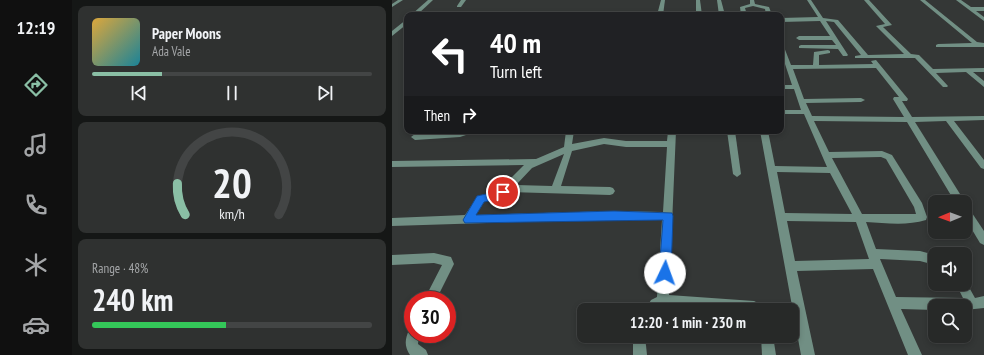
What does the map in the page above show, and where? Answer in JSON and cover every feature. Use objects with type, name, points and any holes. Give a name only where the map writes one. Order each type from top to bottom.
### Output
[{"type":"street","points":[[392,6],[401,0]]},
{"type":"street","points":[[417,12],[431,0]]},
{"type":"street","points":[[459,6],[464,0]]},
{"type":"street","points":[[661,12],[663,0]]},
{"type":"street","points":[[698,0],[699,12]]},
{"type":"street","points":[[719,0],[721,12]]},
{"type":"street","points":[[809,0],[845,55]]},
{"type":"street","points":[[866,0],[889,25],[879,26],[910,56]]},
{"type":"street","points":[[922,0],[981,45]]},
{"type":"street","points":[[958,0],[984,19]]},
{"type":"street","points":[[743,12],[742,7],[753,2],[767,8],[768,12]]},
{"type":"street","points":[[970,9],[984,8]]},
{"type":"street","points":[[784,20],[821,19],[832,20],[839,23],[877,66],[900,99],[898,104],[909,119],[956,195]]},
{"type":"street","points":[[392,34],[404,24]]},
{"type":"street","points":[[799,38],[833,38]]},
{"type":"street","points":[[938,46],[981,45]]},
{"type":"street","points":[[802,47],[839,47]]},
{"type":"street","points":[[816,66],[816,53],[828,52]]},
{"type":"street","points":[[856,57],[917,56],[945,86]]},
{"type":"street","points":[[877,66],[816,66],[786,63],[801,101],[833,170],[859,218],[892,303],[916,355]]},
{"type":"street","points":[[931,70],[984,70]]},
{"type":"street","points":[[968,70],[984,85]]},
{"type":"street","points":[[784,87],[796,87]]},
{"type":"street","points":[[801,101],[862,100]]},
{"type":"street","points":[[784,112],[808,115],[909,119],[984,118]]},
{"type":"street","points":[[948,119],[984,166]]},
{"type":"street","points":[[415,137],[434,134]]},
{"type":"street","points":[[555,189],[567,158],[569,134]]},
{"type":"street","points":[[664,301],[672,134]]},
{"type":"street","points":[[731,134],[737,174]]},
{"type":"street","points":[[765,134],[808,355]]},
{"type":"street","points":[[468,220],[481,199],[497,196],[507,188],[525,168],[535,162],[569,148],[604,141],[626,144],[672,144]]},
{"type":"street","points":[[781,217],[914,219],[922,217],[919,206],[889,157],[882,154],[827,155]]},
{"type":"street","points":[[392,164],[535,162]]},
{"type":"street","points":[[771,169],[833,170]]},
{"type":"street","points":[[507,188],[610,191]]},
{"type":"street","points":[[392,222],[668,216]]},
{"type":"street","points":[[972,220],[983,236]]},
{"type":"street","points":[[791,266],[920,256],[928,258]]},
{"type":"street","points":[[392,260],[434,258],[446,261],[448,264],[434,291]]},
{"type":"street","points":[[658,303],[664,301],[697,303]]},
{"type":"street","points":[[972,304],[984,302]]},
{"type":"street","points":[[892,303],[928,303]]},
{"type":"street","points":[[411,343],[412,349],[421,355]]},
{"type":"street","points":[[639,343],[640,355]]},
{"type":"street","points":[[768,343],[769,355]]},
{"type":"route","points":[[503,192],[497,196],[481,199],[468,220],[668,216],[665,273]]}]
